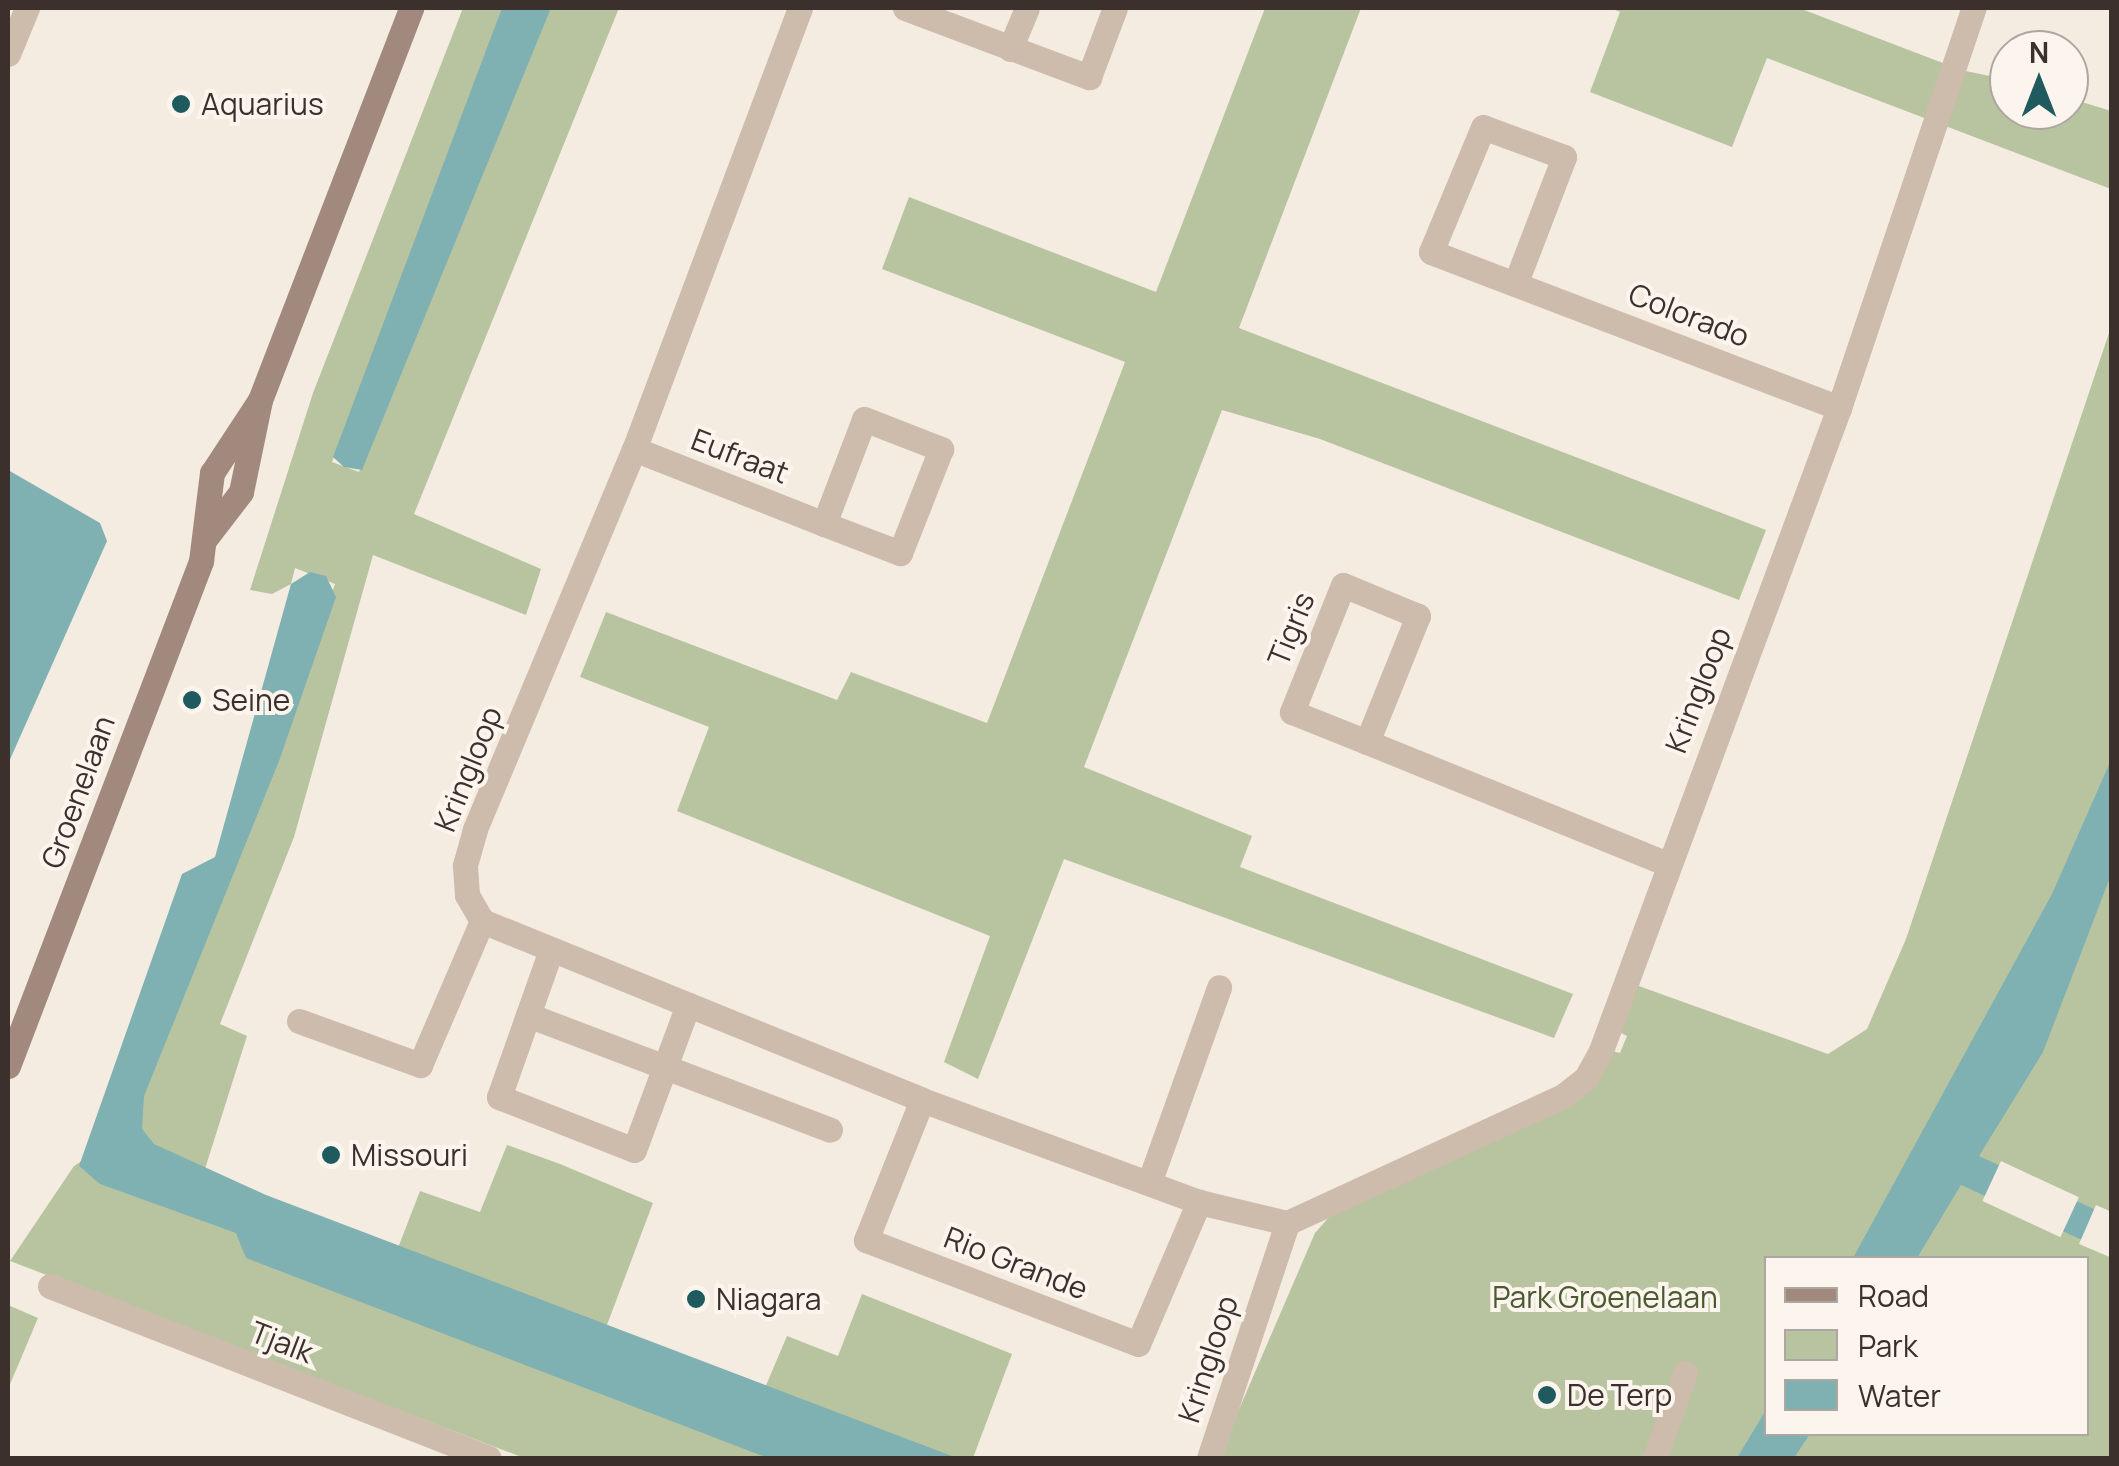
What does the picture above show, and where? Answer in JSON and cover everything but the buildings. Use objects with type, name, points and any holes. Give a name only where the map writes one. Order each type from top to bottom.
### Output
[{"type":"street","points":[[8,54],[27,8]]},
{"type":"street","name":"Groenelaan","points":[[8,1066],[206,539],[241,492],[260,400],[410,8]]},
{"type":"street","name":"Kringloop","points":[[482,921],[467,895],[466,866],[476,830],[634,450],[800,8]]},
{"type":"street","points":[[905,8],[1089,77],[1115,8]]},
{"type":"street","points":[[1010,49],[1026,8]]},
{"type":"street","name":"Kringloop","points":[[1209,1458],[1287,1223],[1563,1096],[1586,1078],[1607,1038],[1839,408],[1974,8]]},
{"type":"street","name":"Colorado","points":[[1516,282],[1564,157],[1483,127],[1431,252],[1839,408]]},
{"type":"street","name":"Eufraat","points":[[634,450],[824,524],[900,553],[941,449],[864,419],[824,524]]},
{"type":"street","name":"Tigris","points":[[1367,742],[1418,616],[1343,586],[1292,712],[1668,864]]},
{"type":"street","points":[[300,1021],[420,1065],[482,921],[922,1100],[1199,1202],[1287,1223]]},
{"type":"street","points":[[552,950],[498,1098],[634,1150],[688,1005]]},
{"type":"street","points":[[1148,1183],[1219,987]]},
{"type":"street","points":[[528,1015],[830,1130]]},
{"type":"street","name":"Rio Grande","points":[[922,1100],[866,1240],[1138,1344],[1199,1202]]},
{"type":"street","name":"Tjalk","points":[[50,1286],[489,1458]]},
{"type":"street","points":[[1656,1458],[1683,1382]]},
{"type":"green space","points":[[463,8],[505,8],[332,462],[359,472],[550,8],[619,8],[414,514],[541,569],[526,615],[373,555],[294,837],[220,1024],[247,1036],[204,1172],[391,1266],[420,1191],[480,1212],[507,1145],[560,1164],[653,1203],[599,1346],[756,1409],[787,1336],[838,1356],[862,1294],[1012,1354],[973,1458],[524,1458],[10,1261],[74,1166],[137,1125],[141,1091],[229,879],[335,584],[295,568],[291,584],[272,594],[250,590],[313,393]]},
{"type":"green space","points":[[1265,8],[1361,8],[1239,328],[1766,530],[1739,600],[1320,439],[1222,410],[1084,767],[1252,836],[1240,867],[1573,994],[1554,1038],[1064,859],[978,1079],[944,1062],[990,936],[677,811],[709,727],[580,677],[606,612],[837,700],[851,672],[987,723],[1125,362],[882,269],[909,197],[1156,292]]},
{"type":"green space","points":[[1611,8],[1799,8],[1961,70],[1989,76],[1989,130],[2089,130],[2089,104],[2111,111],[2111,189],[1767,58],[1732,147],[1590,92],[1620,12]]},
{"type":"green space","name":"Park Groenelaan","points":[[2111,327],[2111,1458],[1218,1458],[1315,1233],[1337,1208],[1573,1100],[1612,1051],[1620,1053],[1627,1036],[1619,1032],[1636,985],[1828,1054],[1867,1029],[1906,939]]},
{"type":"green space","points":[[8,1305],[38,1318],[8,1389]]},
{"type":"water","points":[[502,8],[551,8],[362,470],[344,467],[333,457]]},
{"type":"water","points":[[8,470],[100,523],[107,541],[8,764]]},
{"type":"water","points":[[310,572],[326,576],[336,597],[279,761],[144,1096],[142,1129],[154,1144],[266,1195],[957,1458],[768,1458],[246,1258],[236,1233],[100,1184],[79,1166],[182,874],[215,857],[291,584]]},
{"type":"water","points":[[2111,760],[2111,875],[2043,1052],[1979,1156],[2111,1217],[2111,1253],[1961,1185],[1918,1256],[1854,1256],[2052,894]]},
{"type":"water","points":[[1764,1413],[1764,1436],[1809,1436],[1794,1458],[1737,1458]]},
{"type":"pier","points":[[2001,1161],[2079,1197],[2060,1237],[1982,1201]]},
{"type":"pier","points":[[2096,1205],[2112,1212],[2112,1258],[2079,1244]]},
{"type":"place","name":"Aquarius","points":[[181,104]]},
{"type":"place","name":"Seine","points":[[192,700]]},
{"type":"place","name":"Missouri","points":[[331,1155]]},
{"type":"place","name":"Niagara","points":[[696,1299]]},
{"type":"place","name":"De Terp","points":[[1547,1395]]}]
